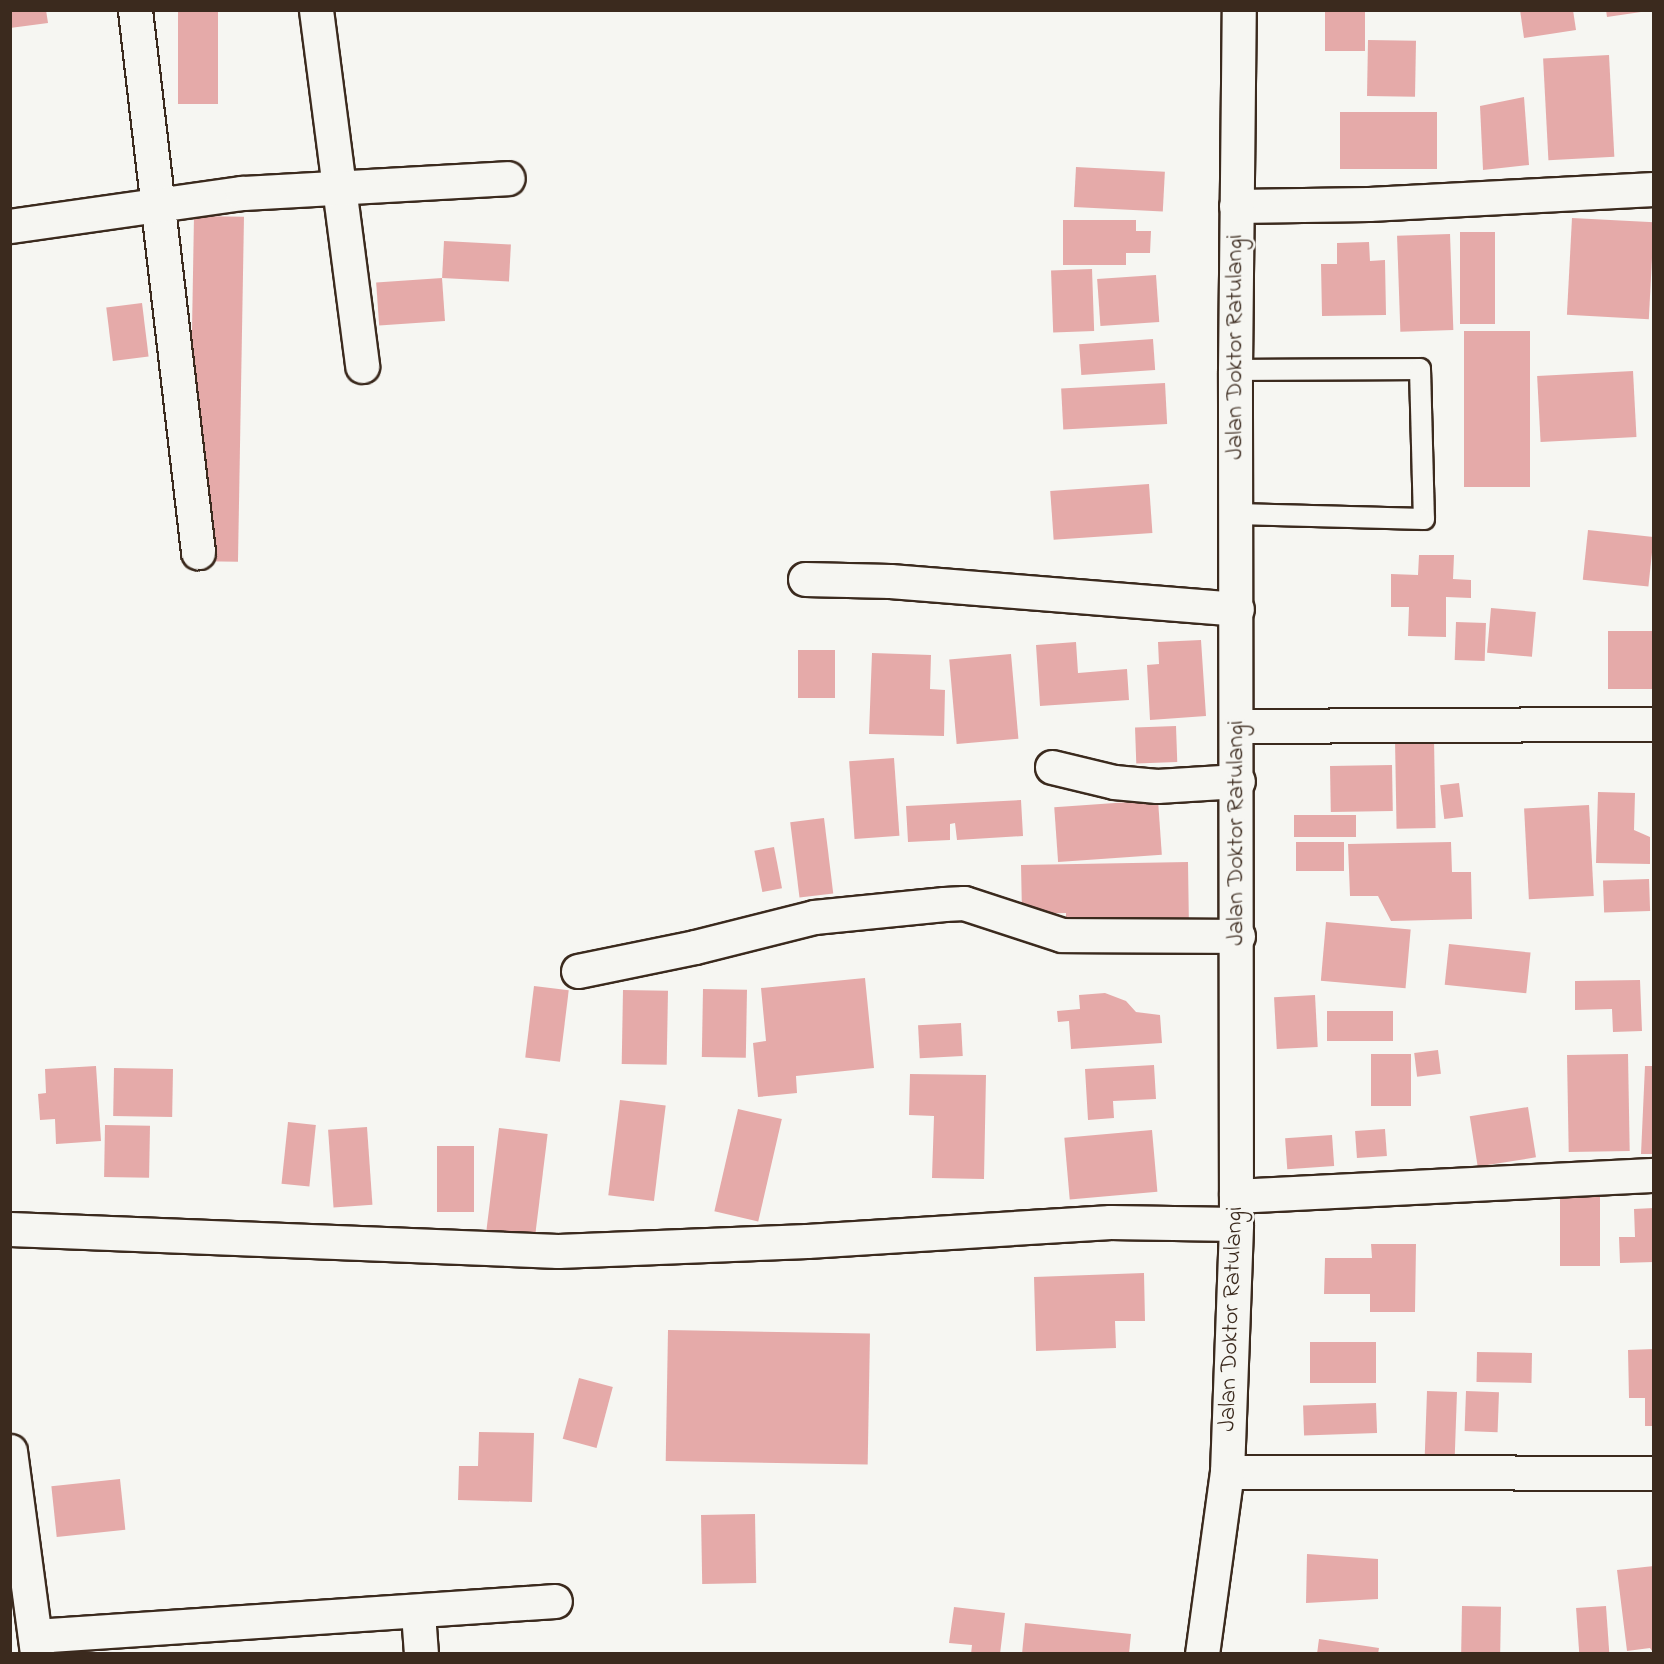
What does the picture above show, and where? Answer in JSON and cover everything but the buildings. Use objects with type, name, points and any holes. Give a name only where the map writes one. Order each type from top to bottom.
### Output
[{"type":"main road","points":[[135,10],[155,204],[198,552]]},
{"type":"main road","points":[[316,10],[362,366]]},
{"type":"main road","name":"Jalan Doktor Ratulangi","points":[[1202,1653],[1227,1472],[1236,1210],[1238,781],[1235,369],[1239,10]]},
{"type":"main road","points":[[10,226],[155,204],[339,185],[508,178]]},
{"type":"main road","points":[[1236,206],[1369,204],[1653,189]]},
{"type":"main road","points":[[805,579],[901,581],[1237,609]]},
{"type":"main road","points":[[1236,726],[1653,724]]},
{"type":"main road","points":[[1052,767],[1114,782],[1157,786],[1238,781]]},
{"type":"main road","points":[[578,970],[695,947],[814,917],[944,904],[964,903],[1062,935],[1238,936]]},
{"type":"main road","points":[[10,1230],[558,1251],[807,1241],[1110,1222],[1653,1175]]},
{"type":"main road","points":[[10,1451],[36,1645],[555,1602]]},
{"type":"main road","points":[[1227,1472],[1653,1473]]},
{"type":"main road","points":[[418,1613],[421,1653]]},
{"type":"lane","points":[[1235,369],[1420,369],[1424,519],[1237,514]]}]
